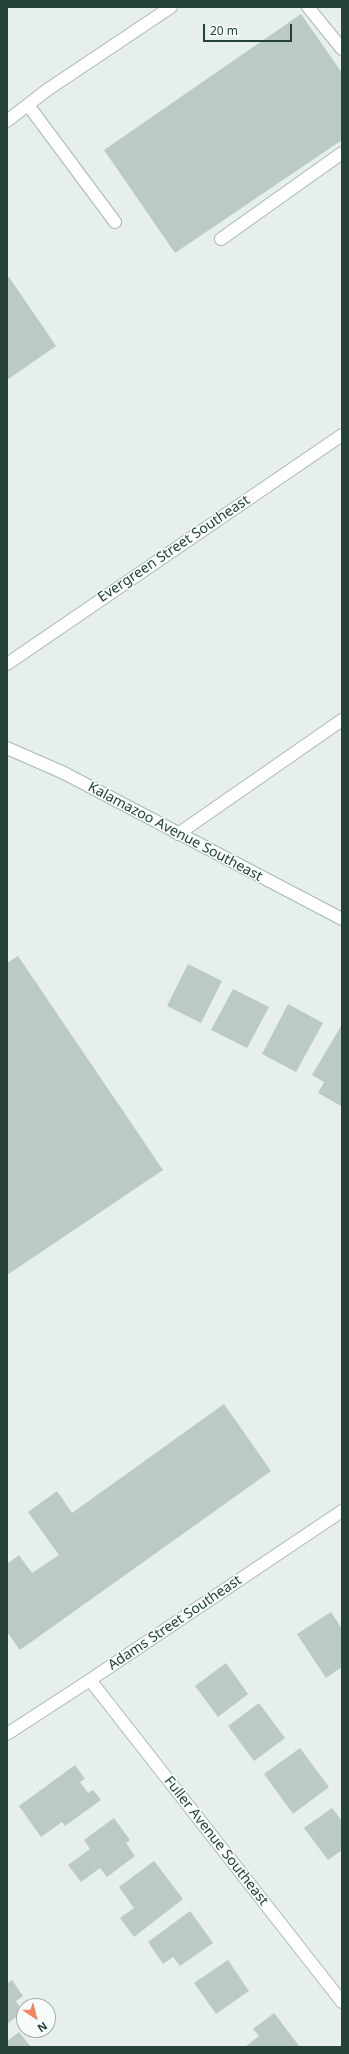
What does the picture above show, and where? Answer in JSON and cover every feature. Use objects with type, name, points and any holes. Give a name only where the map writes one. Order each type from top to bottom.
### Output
[{"type":"street","points":[[7,121],[171,7]]},
{"type":"street","points":[[308,7],[342,49]]},
{"type":"street","points":[[28,105],[115,222]]},
{"type":"street","points":[[221,239],[342,153]]},
{"type":"street","name":"Evergreen Street Southeast","points":[[7,664],[342,435]]},
{"type":"street","points":[[178,834],[342,720]]},
{"type":"street","name":"Kalamazoo Avenue Southeast","points":[[7,748],[64,773],[342,919]]},
{"type":"street","name":"Adams Street Southeast","points":[[7,1734],[342,1511]]},
{"type":"street","name":"Fuller Avenue Southeast","points":[[90,1680],[340,1995]]},
{"type":"building","points":[[301,14],[342,73],[342,140],[175,253],[104,150]]},
{"type":"building","points":[[9,277],[56,346],[7,380],[7,278]]},
{"type":"building","points":[[18,956],[163,1170],[7,1275],[7,963]]},
{"type":"building","points":[[188,964],[222,981],[201,1023],[167,1006]]},
{"type":"building","points":[[233,989],[269,1007],[247,1048],[211,1030]]},
{"type":"building","points":[[288,1004],[323,1023],[296,1072],[262,1054]]},
{"type":"building","points":[[341,1026],[341,1106],[318,1093],[324,1082],[312,1075]]},
{"type":"building","points":[[224,1404],[271,1471],[20,1650],[7,1632],[7,1564],[19,1555],[32,1573],[59,1555],[28,1512],[57,1491],[72,1513]]},
{"type":"building","points":[[331,1612],[342,1629],[342,1667],[326,1678],[297,1634]]},
{"type":"building","points":[[226,1663],[248,1694],[218,1717],[195,1686]]},
{"type":"building","points":[[259,1703],[285,1738],[254,1761],[228,1726]]},
{"type":"building","points":[[300,1748],[329,1787],[293,1814],[264,1774]]},
{"type":"building","points":[[75,1765],[85,1779],[80,1782],[88,1793],[93,1790],[101,1800],[65,1826],[62,1822],[41,1837],[19,1806]]},
{"type":"building","points":[[332,1808],[342,1821],[342,1850],[328,1860],[304,1828]]},
{"type":"building","points":[[114,1818],[130,1840],[126,1843],[135,1856],[107,1877],[100,1868],[81,1882],[68,1865],[90,1849],[84,1840]]},
{"type":"building","points":[[154,1861],[183,1899],[134,1937],[120,1918],[134,1908],[119,1887]]},
{"type":"building","points":[[190,1911],[213,1943],[180,1966],[173,1957],[163,1964],[148,1942]]},
{"type":"building","points":[[228,1960],[249,1991],[216,2014],[194,1983]]},
{"type":"building","points":[[12,1980],[23,1996],[16,1998],[16,2017],[7,2024],[7,1984]]},
{"type":"building","points":[[274,2013],[300,2047],[245,2047],[259,2036],[253,2029]]},
{"type":"building","points":[[16,2034],[16,2038],[24,2038],[31,2047],[7,2047],[7,2041]]}]
